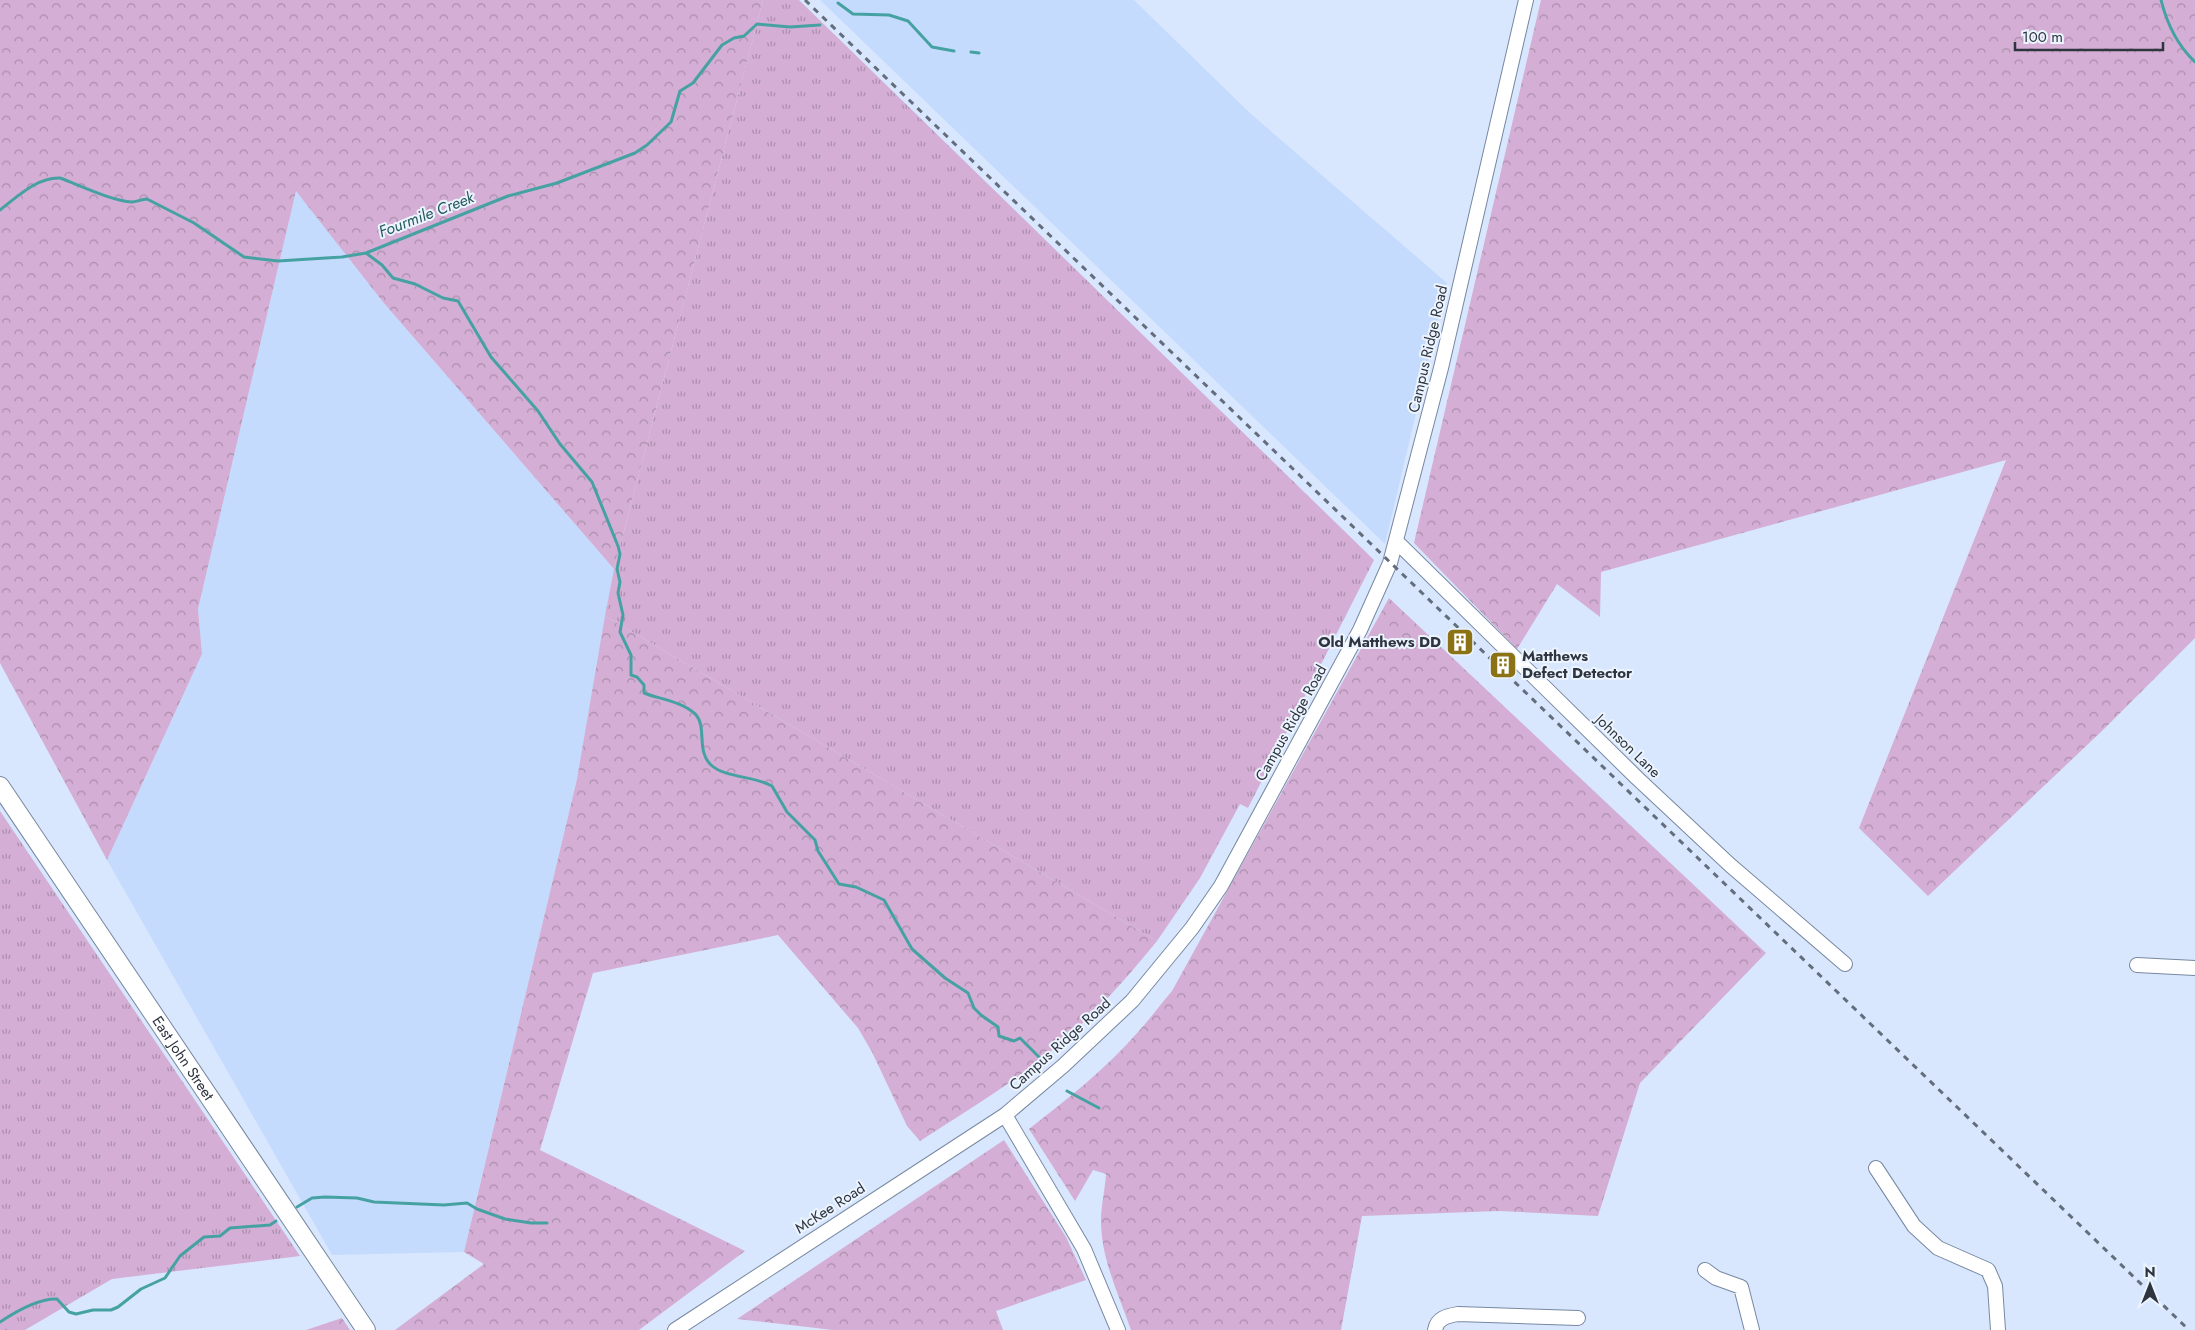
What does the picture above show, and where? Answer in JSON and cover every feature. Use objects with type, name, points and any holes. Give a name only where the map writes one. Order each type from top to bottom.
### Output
[{"type":"main road","name":"East John Street","points":[[0,786],[366,1330]]},
{"type":"street","name":"Campus Ridge Road","points":[[1005,1114],[1104,1029],[1150,981],[1192,928],[1221,886],[1360,630],[1381,586],[1397,542],[1438,378],[1526,0]]},
{"type":"street","name":"Johnson Lane","points":[[1397,542],[1644,785],[1730,865],[1845,964]]},
{"type":"street","points":[[2137,965],[2195,968]]},
{"type":"street","name":"McKee Road","points":[[675,1330],[1005,1114]]},
{"type":"street","points":[[1005,1114],[1084,1249],[1118,1330]]},
{"type":"street","points":[[1876,1168],[1914,1226],[1938,1248],[1988,1270],[1995,1286],[1998,1330]]},
{"type":"street","points":[[1705,1270],[1716,1278],[1742,1287],[1752,1330]]},
{"type":"street","points":[[1435,1330],[1436,1324],[1441,1319],[1458,1314],[1578,1318]]},
{"type":"shaded area","points":[[820,0],[1134,0],[1251,114],[1447,283],[1385,544]]},
{"type":"shaded area","points":[[296,190],[383,302],[614,569],[577,779],[464,1252],[332,1255],[107,860],[202,654],[198,609]]},
{"type":"green space","points":[[0,0],[763,0],[614,569],[383,302],[296,191],[198,609],[202,654],[107,860],[0,663]]},
{"type":"green space","points":[[763,0],[799,0],[1374,560],[1248,808],[1240,804],[1200,878],[1157,941],[605,616],[614,569]]},
{"type":"green space","points":[[1541,0],[2195,0],[2195,638],[2104,729],[1928,896],[1859,828],[2006,460],[1601,572],[1600,617],[1557,584],[1517,649],[1414,543]]},
{"type":"green space","points":[[1389,598],[1766,953],[1640,1083],[1598,1216],[1499,1211],[1362,1216],[1341,1330],[1131,1330],[1107,1263],[1104,1249],[1101,1221],[1106,1174],[1093,1170],[1075,1201],[1029,1129],[1113,1059],[1172,991]]},
{"type":"green space","points":[[605,616],[1157,941],[1102,1004],[1049,1053],[995,1093],[920,1141],[907,1126],[872,1052],[858,1028],[778,935],[593,973],[540,1150],[745,1251],[639,1330],[395,1330],[484,1264],[464,1252],[577,779]]},
{"type":"green space","points":[[0,811],[300,1256],[112,1279],[25,1330],[0,1330]]},
{"type":"green space","points":[[1004,1140],[1066,1237],[1086,1280],[996,1311],[1003,1330],[833,1330],[737,1319]]},
{"type":"green space","points":[[342,1318],[350,1330],[306,1330]]},
{"type":"waterway","points":[[2161,0],[2173,34],[2195,62]]},
{"type":"waterway","name":"Fourmile Creek","points":[[838,3],[853,14],[889,15],[908,21],[932,47],[954,51]]},
{"type":"waterway","name":"Fourmile Creek","points":[[0,210],[35,184],[60,178],[115,199],[132,202],[147,199],[194,223],[244,257],[278,261],[342,257],[366,253],[508,196],[557,183],[635,153],[647,145],[671,122],[680,91],[693,83],[722,45],[734,38],[744,36],[757,24],[790,27],[820,25]]},
{"type":"waterway","name":"Fourmile Creek","points":[[971,52],[979,53]]},
{"type":"waterway","points":[[366,253],[382,265],[393,278],[415,284],[443,298],[458,301],[491,357],[538,411],[560,444],[592,482],[620,554],[617,569],[620,582],[618,593],[623,615],[620,632],[631,655],[631,675],[637,677],[644,685],[644,693],[678,704],[696,715],[701,726],[704,753],[711,765],[732,775],[757,780],[772,786],[787,812],[815,840],[818,851],[839,884],[856,887],[884,900],[912,949],[945,978],[968,993],[974,1008],[998,1027],[999,1036],[1014,1041],[1020,1038],[1042,1060]]},
{"type":"waterway","points":[[1067,1091],[1099,1108]]},
{"type":"waterway","points":[[297,1207],[312,1198],[325,1197],[357,1198],[374,1202],[444,1205],[467,1203],[477,1209],[505,1219],[531,1223],[547,1223]]},
{"type":"waterway","points":[[0,1322],[27,1306],[50,1299],[57,1299],[69,1312],[76,1314],[93,1310],[111,1310],[118,1307],[141,1289],[165,1278],[180,1256],[204,1237],[220,1236],[230,1228],[270,1225],[276,1221]]},
{"type":"railway","points":[[805,0],[2189,1330]]},
{"type":"place","name":"Old Matthews DD","points":[[1460,642]]},
{"type":"place","name":"Matthews Defect Detector","points":[[1503,665]]}]
